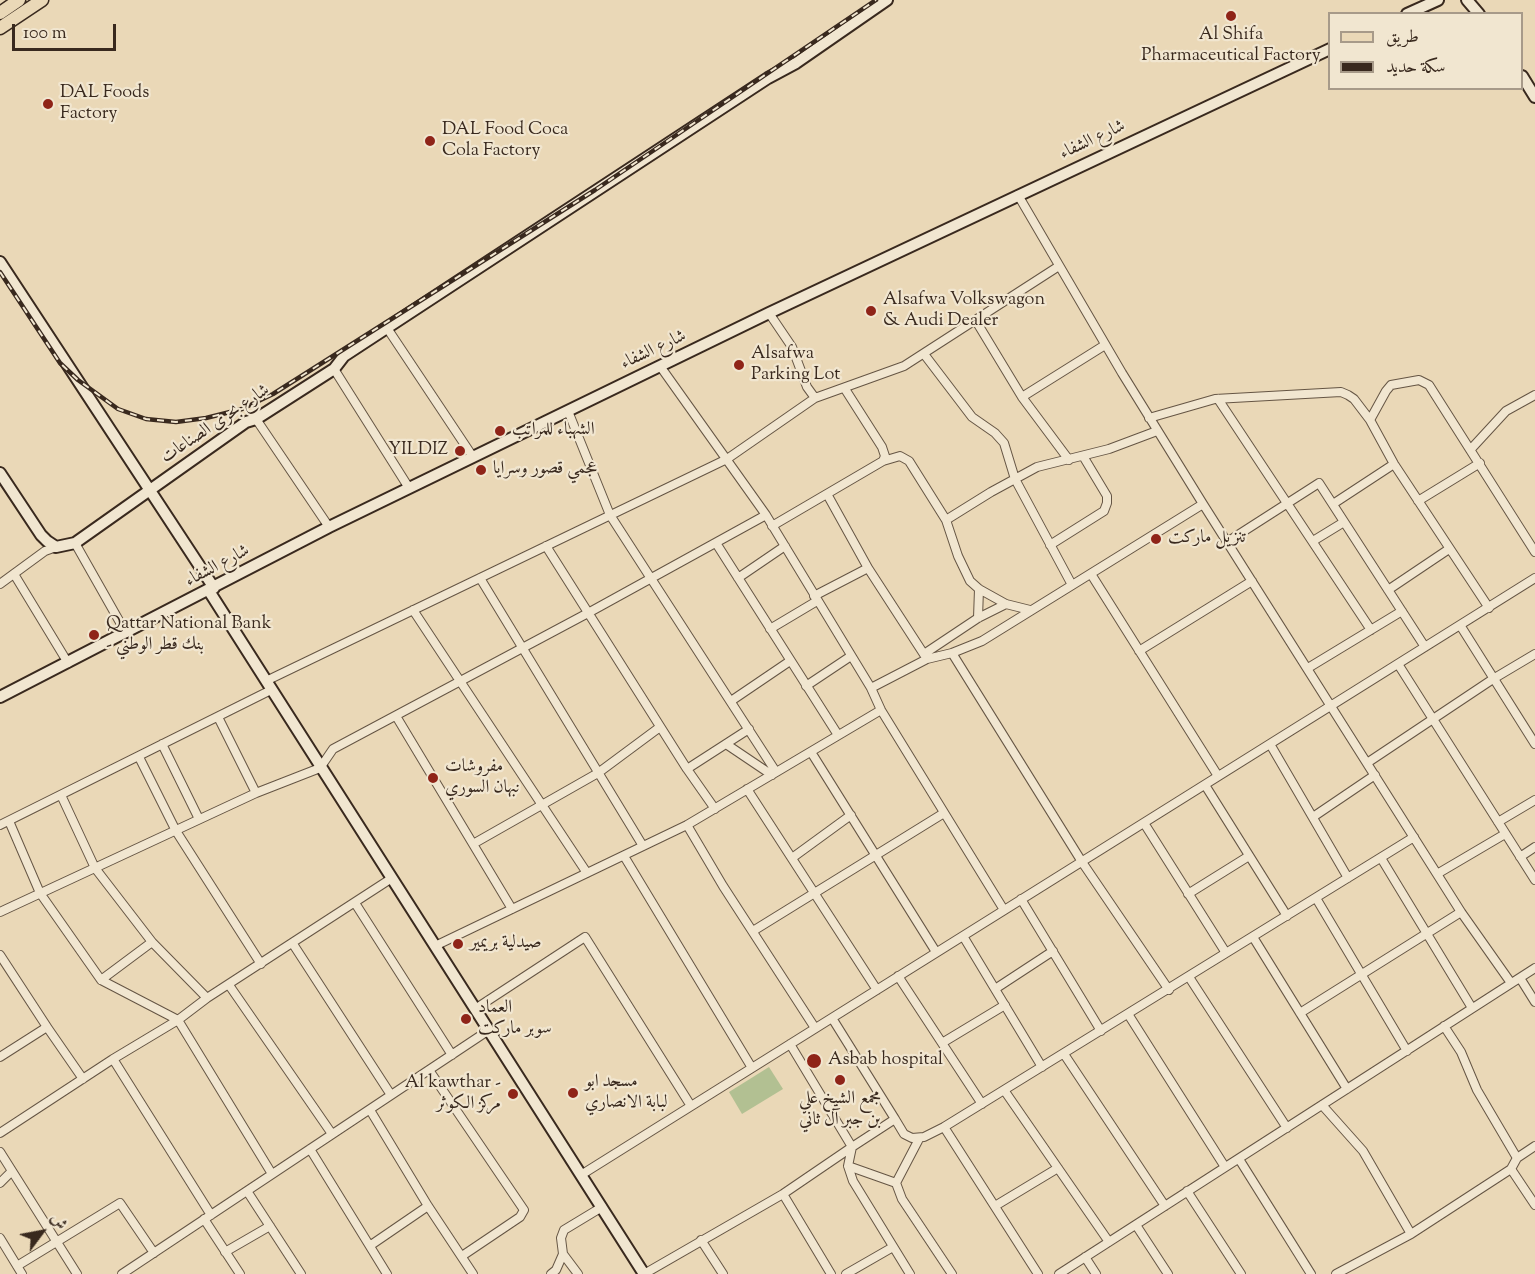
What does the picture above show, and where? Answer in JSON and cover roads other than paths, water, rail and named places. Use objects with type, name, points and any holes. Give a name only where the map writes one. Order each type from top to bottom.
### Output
[{"type":"main road","points":[[0,13],[20,0]]},
{"type":"main road","points":[[0,28],[42,0]]},
{"type":"street","name":"شارع بحرى الصناعات","points":[[56,547],[75,543],[246,422],[334,369],[344,356],[768,78],[796,63],[887,0]]},
{"type":"street","points":[[1411,12],[1438,0]]},
{"type":"street","points":[[1467,0],[1477,12]]},
{"type":"street","name":"شارع الشفاء","points":[[0,697],[330,526],[1018,195],[1328,49]]},
{"type":"street","points":[[1523,79],[1535,98]]},
{"type":"street","points":[[1018,195],[1157,431],[1461,912],[1512,983]]},
{"type":"street","points":[[0,262],[149,489],[320,768],[644,1274],[783,1194],[895,1119]]},
{"type":"street","points":[[0,825],[218,717],[269,685],[413,610],[727,459],[816,398],[904,366],[1059,266]]},
{"type":"street","points":[[769,314],[792,347],[807,387],[816,398]]},
{"type":"street","points":[[976,321],[1022,397],[1069,460]]},
{"type":"street","points":[[387,328],[473,457]]},
{"type":"street","points":[[1022,397],[1106,345]]},
{"type":"street","points":[[924,354],[972,417],[995,433],[1004,443],[1015,479],[1072,585]]},
{"type":"street","points":[[660,366],[766,515],[881,710],[1004,910]]},
{"type":"street","points":[[334,369],[410,488]]},
{"type":"street","points":[[1370,420],[1388,387],[1401,382],[1425,381],[1471,449],[1535,552]]},
{"type":"street","points":[[845,389],[882,447],[885,456],[883,461]]},
{"type":"street","points":[[1149,418],[1218,399],[1341,392],[1354,399],[1370,420],[1394,464],[1489,608]]},
{"type":"street","points":[[1471,449],[1506,411],[1532,397],[1535,407]]},
{"type":"street","points":[[1218,399],[1371,630]]},
{"type":"street","points":[[568,411],[610,515],[749,729],[774,773]]},
{"type":"street","points":[[256,418],[330,526]]},
{"type":"street","points":[[946,520],[1037,467],[1083,456],[1157,431]]},
{"type":"street","points":[[772,526],[883,461],[900,456],[909,461],[946,520],[964,571],[970,580],[979,589],[1006,604],[1030,609]]},
{"type":"street","points":[[1050,545],[1104,511],[1107,503],[1107,496],[1083,456]]},
{"type":"street","points":[[1333,504],[1394,464]]},
{"type":"street","points":[[1418,501],[1480,464]]},
{"type":"street","points":[[0,473],[40,535],[56,547]]},
{"type":"street","points":[[1227,542],[1319,483],[1425,647]]},
{"type":"street","points":[[827,494],[868,568],[926,657]]},
{"type":"street","points":[[926,657],[952,653],[982,641],[1030,609],[1203,504]]},
{"type":"street","points":[[0,912],[256,793],[320,768],[333,748],[523,648],[766,515]]},
{"type":"street","points":[[1313,541],[1344,522]]},
{"type":"street","points":[[75,543],[126,633]]},
{"type":"street","points":[[716,543],[838,735]]},
{"type":"street","points":[[546,546],[660,727],[715,809]]},
{"type":"street","points":[[738,578],[785,546]]},
{"type":"street","points":[[0,584],[45,551],[56,547]]},
{"type":"street","points":[[1388,590],[1449,549]]},
{"type":"street","points":[[770,629],[816,598],[868,568]]},
{"type":"street","points":[[1091,573],[1218,776]]},
{"type":"street","points":[[14,574],[68,663]]},
{"type":"street","points":[[480,578],[642,846]]},
{"type":"street","points":[[581,1175],[1535,578]]},
{"type":"street","points":[[1139,651],[1252,581]]},
{"type":"street","points":[[978,618],[979,589]]},
{"type":"street","points":[[870,688],[926,657],[978,618],[1006,604]]},
{"type":"street","points":[[413,610],[587,873]]},
{"type":"street","points":[[1308,668],[1402,611]]},
{"type":"street","points":[[1460,625],[1535,744]]},
{"type":"street","points":[[952,653],[1082,862],[1169,990]]},
{"type":"street","points":[[1367,763],[1493,679],[1535,654]]},
{"type":"street","points":[[806,686],[851,657]]},
{"type":"street","points":[[731,701],[790,661]]},
{"type":"street","points":[[1398,664],[1535,880]]},
{"type":"street","points":[[435,946],[687,825],[881,710]]},
{"type":"street","points":[[396,716],[512,909]]},
{"type":"street","points":[[218,717],[256,793]]},
{"type":"street","points":[[473,844],[598,773],[660,727]]},
{"type":"street","points":[[687,769],[749,729]]},
{"type":"street","points":[[162,744],[199,819]]},
{"type":"street","points":[[726,744],[774,773]]},
{"type":"street","points":[[1270,744],[1348,878]]},
{"type":"street","points":[[811,752],[936,952]]},
{"type":"street","points":[[139,757],[176,831],[261,964]]},
{"type":"street","points":[[1313,817],[1375,775]]},
{"type":"street","points":[[1205,785],[1287,916]]},
{"type":"street","points":[[747,789],[877,990]]},
{"type":"street","points":[[61,795],[95,868],[152,942],[207,998]]},
{"type":"street","points":[[1498,822],[1535,800]]},
{"type":"street","points":[[753,931],[944,813]]},
{"type":"street","points":[[792,858],[851,815]]},
{"type":"street","points":[[9,821],[40,893],[101,980],[178,1020],[272,1174]]},
{"type":"street","points":[[1144,823],[1226,953]]},
{"type":"street","points":[[687,825],[723,886],[815,1028]]},
{"type":"street","points":[[1437,874],[1505,834]]},
{"type":"street","points":[[832,1018],[904,1134],[919,1139],[944,1127],[1169,990],[1414,837]]},
{"type":"street","points":[[1520,857],[1535,848]]},
{"type":"street","points":[[624,855],[752,1068]]},
{"type":"street","points":[[1188,894],[1249,856]]},
{"type":"street","points":[[1381,858],[1473,1008]]},
{"type":"street","points":[[0,1133],[178,1020],[207,998],[392,878]]},
{"type":"street","points":[[1316,898],[1407,1051]]},
{"type":"street","points":[[1022,899],[1101,1031]]},
{"type":"street","points":[[355,903],[452,1054]]},
{"type":"street","points":[[1300,1013],[1461,912]]},
{"type":"street","points":[[963,936],[1042,1067]]},
{"type":"street","points":[[476,1009],[585,937],[691,1106]]},
{"type":"street","points":[[1253,937],[1347,1089]]},
{"type":"street","points":[[101,980],[152,942]]},
{"type":"street","points":[[293,944],[391,1095]]},
{"type":"street","points":[[995,989],[1053,951]]},
{"type":"street","points":[[0,955],[46,1028],[83,1079]]},
{"type":"street","points":[[1059,1274],[1535,968]]},
{"type":"street","points":[[898,976],[982,1104]]},
{"type":"street","points":[[1189,977],[1287,1128]]},
{"type":"street","points":[[1520,978],[1535,1002]]},
{"type":"street","points":[[229,985],[332,1134]]},
{"type":"street","points":[[942,1043],[1005,1005]]},
{"type":"street","points":[[1128,1014],[1226,1167]]},
{"type":"street","points":[[1444,1026],[1461,1052],[1477,1090],[1517,1158]]},
{"type":"street","points":[[0,1057],[46,1028]]},
{"type":"street","points":[[122,1274],[489,1030]]},
{"type":"street","points":[[790,1044],[852,1148],[848,1166],[853,1181],[910,1274]]},
{"type":"street","points":[[1064,1054],[1165,1206]]},
{"type":"street","points":[[114,1059],[207,1217],[225,1252],[240,1274]]},
{"type":"street","points":[[429,1070],[524,1210],[519,1217],[462,1256]]},
{"type":"street","points":[[1004,1090],[1109,1242]]},
{"type":"street","points":[[1323,1105],[1363,1151],[1411,1234]]},
{"type":"street","points":[[370,1110],[428,1206],[473,1274]]},
{"type":"street","points":[[944,1127],[1038,1274]]},
{"type":"street","points":[[919,1139],[896,1183],[902,1199],[952,1274]]},
{"type":"street","points":[[1336,1274],[1411,1234],[1511,1169],[1517,1158],[1535,1146]]},
{"type":"street","points":[[310,1149],[387,1274]]},
{"type":"street","points":[[0,1152],[77,1274]]},
{"type":"street","points":[[1239,1159],[1311,1274]]},
{"type":"street","points":[[848,1166],[896,1183]]},
{"type":"street","points":[[995,1206],[1058,1168]]},
{"type":"street","points":[[1511,1169],[1535,1205]]},
{"type":"street","points":[[0,1183],[12,1171]]},
{"type":"street","points":[[247,1191],[301,1274]]},
{"type":"street","points":[[1187,1191],[1241,1274]]},
{"type":"street","points":[[783,1194],[831,1274]]},
{"type":"street","points":[[17,1266],[56,1240],[120,1203],[154,1253]]},
{"type":"street","points":[[370,1245],[428,1206]]},
{"type":"street","points":[[578,1274],[564,1254],[561,1238],[564,1230],[602,1207]]},
{"type":"street","points":[[1136,1225],[1168,1274]]},
{"type":"street","points":[[225,1252],[270,1226]]},
{"type":"street","points":[[0,1238],[22,1274]]},
{"type":"street","points":[[701,1240],[723,1274]]},
{"type":"street","points":[[846,1274],[893,1247]]},
{"type":"street","points":[[551,1274],[556,1270],[564,1254]]},
{"type":"street","points":[[1085,1257],[1096,1274]]},
{"type":"railway","points":[[0,272],[60,363],[78,380],[118,409],[146,419],[176,422],[206,418],[242,409],[273,394],[595,190],[876,0]]},
{"type":"place","name":"Al Shifa Pharmaceutical Factory","points":[[1231,16]]},
{"type":"place","name":"DAL Foods Factory","points":[[48,104]]},
{"type":"place","name":"DAL Food Coca Cola Factory","points":[[430,141]]},
{"type":"place","name":"Alsafwa Volkswagon & Audi Dealer","points":[[871,311]]},
{"type":"place","name":"Alsafwa Parking Lot","points":[[739,365]]},
{"type":"place","name":"الشهباء للمراتب","points":[[500,431]]},
{"type":"place","name":"YILDIZ","points":[[460,451]]},
{"type":"place","name":"عجمي قصور وسرايا","points":[[481,470]]},
{"type":"place","name":"تنزيل ماركت","points":[[1156,539]]},
{"type":"place","name":"Qattar National Bank - بنك قطر الوطني","points":[[94,635]]},
{"type":"place","name":"مفروشات نبهان السوري","points":[[433,778]]},
{"type":"place","name":"صيدلية بريمير","points":[[458,944]]},
{"type":"place","name":"العماد سوبر ماركت","points":[[466,1019]]},
{"type":"place","name":"Asbab hospital","points":[[814,1061]]},
{"type":"place","name":"مجمع الشيخ علي بن جبر آل ثاني","points":[[840,1080]]},
{"type":"place","name":"مسجد ابو لبابة الانصاري","points":[[573,1093]]},
{"type":"place","name":"Al kawthar - مركز الكوثر","points":[[513,1094]]}]
